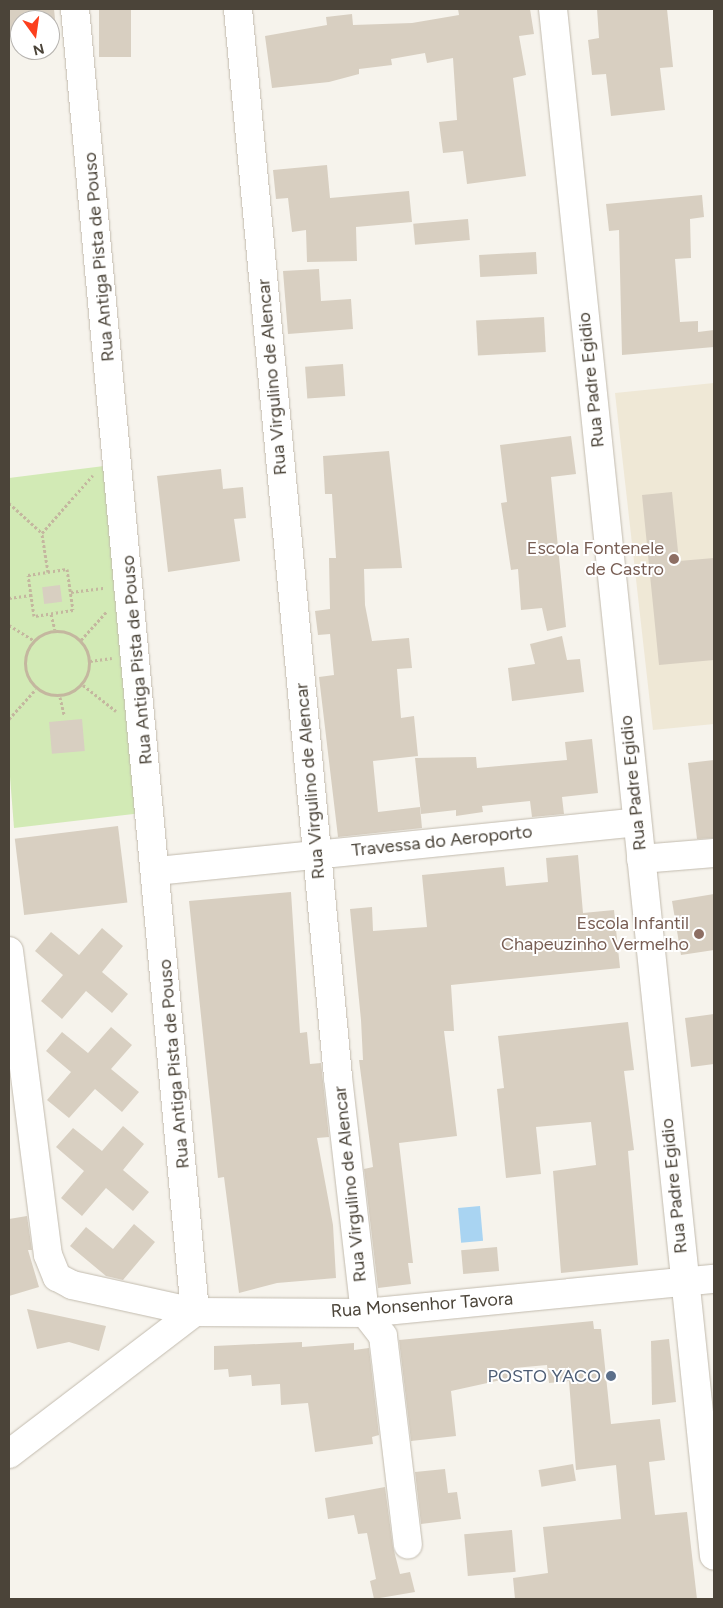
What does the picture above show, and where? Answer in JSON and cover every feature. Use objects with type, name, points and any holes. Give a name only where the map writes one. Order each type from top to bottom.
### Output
[{"type":"street","name":"Rua Antiga Pista de Pouso","points":[[76,9],[157,872],[195,1312]]},
{"type":"street","name":"Rua Virgulino de Alencar","points":[[238,9],[317,854],[365,1313]]},
{"type":"street","name":"Rua Padre Egidio","points":[[553,9],[714,1556]]},
{"type":"street","name":"Travessa do Aeroporto","points":[[157,872],[637,822]]},
{"type":"street","points":[[641,859],[714,853]]},
{"type":"street","points":[[9,951],[13,1017]]},
{"type":"street","name":"Rua Monsenhor Tavora","points":[[13,1017],[48,1255],[57,1277],[72,1286],[195,1312],[365,1313],[714,1279]]},
{"type":"street","points":[[9,1454],[195,1312]]},
{"type":"street","points":[[365,1313],[383,1336],[408,1544]]},
{"type":"path","points":[[42,533],[117,447]]},
{"type":"path","points":[[9,503],[42,533],[48,572]]},
{"type":"path","points":[[67,569],[71,592],[74,610],[34,616],[28,574],[67,569]]},
{"type":"path","points":[[71,592],[130,585]]},
{"type":"path","points":[[9,598],[31,594]]},
{"type":"path","points":[[51,614],[54,630]]},
{"type":"path","points":[[9,625],[33,640]]},
{"type":"path","points":[[54,630],[81,640],[90,661],[83,685],[60,697],[36,689],[26,674],[24,656],[33,640],[54,630]]},
{"type":"path","points":[[9,719],[36,689]]},
{"type":"path","points":[[60,697],[64,715]]},
{"type":"shaded area","name":"Escola Fontenele de Castro","points":[[714,383],[714,724],[653,730],[615,393]]},
{"type":"green space","points":[[104,466],[142,813],[14,828],[9,764],[9,478]]},
{"type":"water","points":[[480,1206],[483,1241],[461,1243],[458,1208]]},
{"type":"building","points":[[9,9],[54,9],[10,10],[9,35]]},
{"type":"building","points":[[99,9],[131,9],[131,57],[99,57]]},
{"type":"building","points":[[458,9],[530,9],[534,34],[519,36],[526,75],[513,78],[526,176],[467,184],[463,151],[443,153],[439,122],[457,120],[453,58],[427,63],[425,53],[391,59],[392,65],[359,69],[359,74],[329,82],[272,88],[265,36],[327,25],[326,17],[352,14],[353,25],[412,23],[459,15]]},
{"type":"building","points":[[597,9],[667,9],[673,67],[660,68],[665,110],[611,116],[606,74],[592,75],[588,40],[599,38]]},
{"type":"building","points":[[327,165],[330,198],[409,191],[412,222],[356,227],[357,261],[307,262],[306,230],[292,232],[288,198],[276,199],[273,170]]},
{"type":"building","points":[[702,195],[704,217],[690,219],[691,258],[675,259],[680,322],[698,321],[698,332],[714,330],[714,347],[622,355],[619,230],[609,231],[606,204]]},
{"type":"building","points":[[468,219],[470,240],[415,245],[413,224]]},
{"type":"building","points":[[536,252],[537,274],[480,277],[479,255]]},
{"type":"building","points":[[319,269],[321,301],[351,299],[353,329],[288,334],[283,271]]},
{"type":"building","points":[[544,317],[546,352],[478,356],[476,321]]},
{"type":"building","points":[[343,364],[345,396],[307,399],[305,367]]},
{"type":"building","points":[[571,436],[576,474],[551,477],[566,627],[547,631],[542,608],[521,610],[518,569],[511,570],[501,503],[507,502],[500,445]]},
{"type":"building","points":[[389,451],[402,568],[364,569],[365,605],[372,641],[409,638],[412,668],[397,669],[401,718],[414,716],[418,756],[373,761],[378,812],[420,807],[422,828],[338,837],[319,677],[334,675],[330,634],[318,635],[315,611],[330,609],[329,558],[336,558],[332,494],[325,494],[323,456]]},
{"type":"building","points":[[221,469],[223,489],[243,487],[246,518],[234,519],[240,561],[168,572],[157,476]]},
{"type":"building","points":[[672,492],[679,561],[714,558],[714,660],[659,665],[642,495]]},
{"type":"building","points":[[60,585],[62,602],[44,604],[42,587]]},
{"type":"building","points":[[562,636],[567,660],[580,659],[584,692],[512,701],[508,668],[535,664],[530,644]]},
{"type":"building","points":[[82,719],[85,751],[52,754],[49,722]]},
{"type":"building","points":[[592,739],[598,793],[562,797],[564,814],[532,817],[530,801],[482,806],[483,812],[456,816],[456,810],[421,814],[415,758],[476,757],[477,768],[567,760],[565,742]]},
{"type":"building","points":[[714,760],[714,838],[697,839],[688,763]]},
{"type":"building","points":[[118,826],[127,902],[24,915],[15,839]]},
{"type":"building","points":[[578,855],[583,913],[614,910],[620,968],[451,985],[454,1031],[444,1031],[457,1136],[399,1143],[413,1263],[408,1263],[411,1284],[378,1288],[364,1169],[373,1167],[359,1060],[363,1060],[361,1020],[350,909],[372,907],[373,931],[427,927],[422,875],[504,867],[506,886],[548,882],[546,858]]},
{"type":"building","points":[[291,892],[300,1033],[307,1032],[310,1064],[321,1063],[329,1137],[317,1138],[333,1225],[336,1278],[277,1283],[239,1293],[224,1177],[218,1178],[189,901]]},
{"type":"building","points":[[714,894],[714,950],[681,955],[672,901]]},
{"type":"building","points":[[102,928],[123,946],[102,972],[128,994],[112,1013],[86,991],[62,1019],[41,1001],[63,975],[35,951],[51,932],[79,955]]},
{"type":"building","points":[[714,1014],[714,1064],[691,1067],[685,1018]]},
{"type":"building","points":[[628,1022],[634,1070],[624,1071],[634,1150],[628,1151],[638,1265],[561,1273],[553,1171],[596,1165],[591,1122],[536,1127],[541,1174],[506,1178],[497,1089],[504,1088],[498,1036]]},
{"type":"building","points":[[111,1027],[132,1045],[111,1069],[139,1092],[122,1112],[95,1089],[69,1118],[47,1100],[71,1072],[46,1051],[62,1032],[88,1053]]},
{"type":"building","points":[[123,1126],[144,1144],[123,1170],[149,1192],[133,1211],[106,1188],[82,1216],[61,1198],[84,1171],[56,1147],[73,1128],[102,1151]]},
{"type":"building","points":[[27,1216],[32,1250],[28,1250],[39,1287],[9,1296],[9,1219]]},
{"type":"building","points":[[134,1224],[155,1242],[123,1280],[106,1276],[70,1246],[86,1227],[113,1249]]},
{"type":"building","points":[[497,1247],[499,1271],[463,1274],[461,1250]]},
{"type":"building","points":[[27,1309],[106,1326],[99,1351],[69,1342],[37,1349]]},
{"type":"building","points":[[593,1321],[594,1329],[601,1329],[611,1424],[660,1419],[665,1460],[649,1462],[655,1515],[687,1512],[697,1599],[515,1599],[513,1578],[548,1573],[543,1527],[621,1519],[616,1465],[576,1470],[569,1381],[549,1383],[547,1365],[514,1368],[515,1377],[451,1391],[456,1436],[411,1441],[399,1340]]},
{"type":"building","points":[[669,1339],[676,1402],[652,1405],[651,1341]]},
{"type":"building","points":[[302,1342],[302,1347],[354,1343],[354,1350],[369,1348],[379,1435],[372,1437],[373,1444],[315,1452],[308,1403],[281,1405],[280,1384],[252,1386],[251,1375],[229,1377],[228,1369],[214,1370],[214,1346]]},
{"type":"building","points":[[573,1464],[576,1481],[541,1487],[539,1470]]},
{"type":"building","points":[[445,1469],[448,1493],[457,1492],[461,1519],[421,1524],[415,1472]]},
{"type":"building","points":[[385,1487],[393,1547],[400,1574],[410,1572],[415,1592],[374,1599],[370,1581],[376,1579],[367,1533],[358,1534],[354,1515],[328,1519],[325,1498]]},
{"type":"building","points":[[512,1530],[516,1572],[468,1576],[464,1534]]},
{"type":"place","name":"Escola Fontenele de Castro","points":[[674,559]]},
{"type":"place","name":"Escola Infantil Chapeuzinho Vermelho","points":[[699,934]]},
{"type":"place","name":"POSTO YACO","points":[[611,1376]]}]
